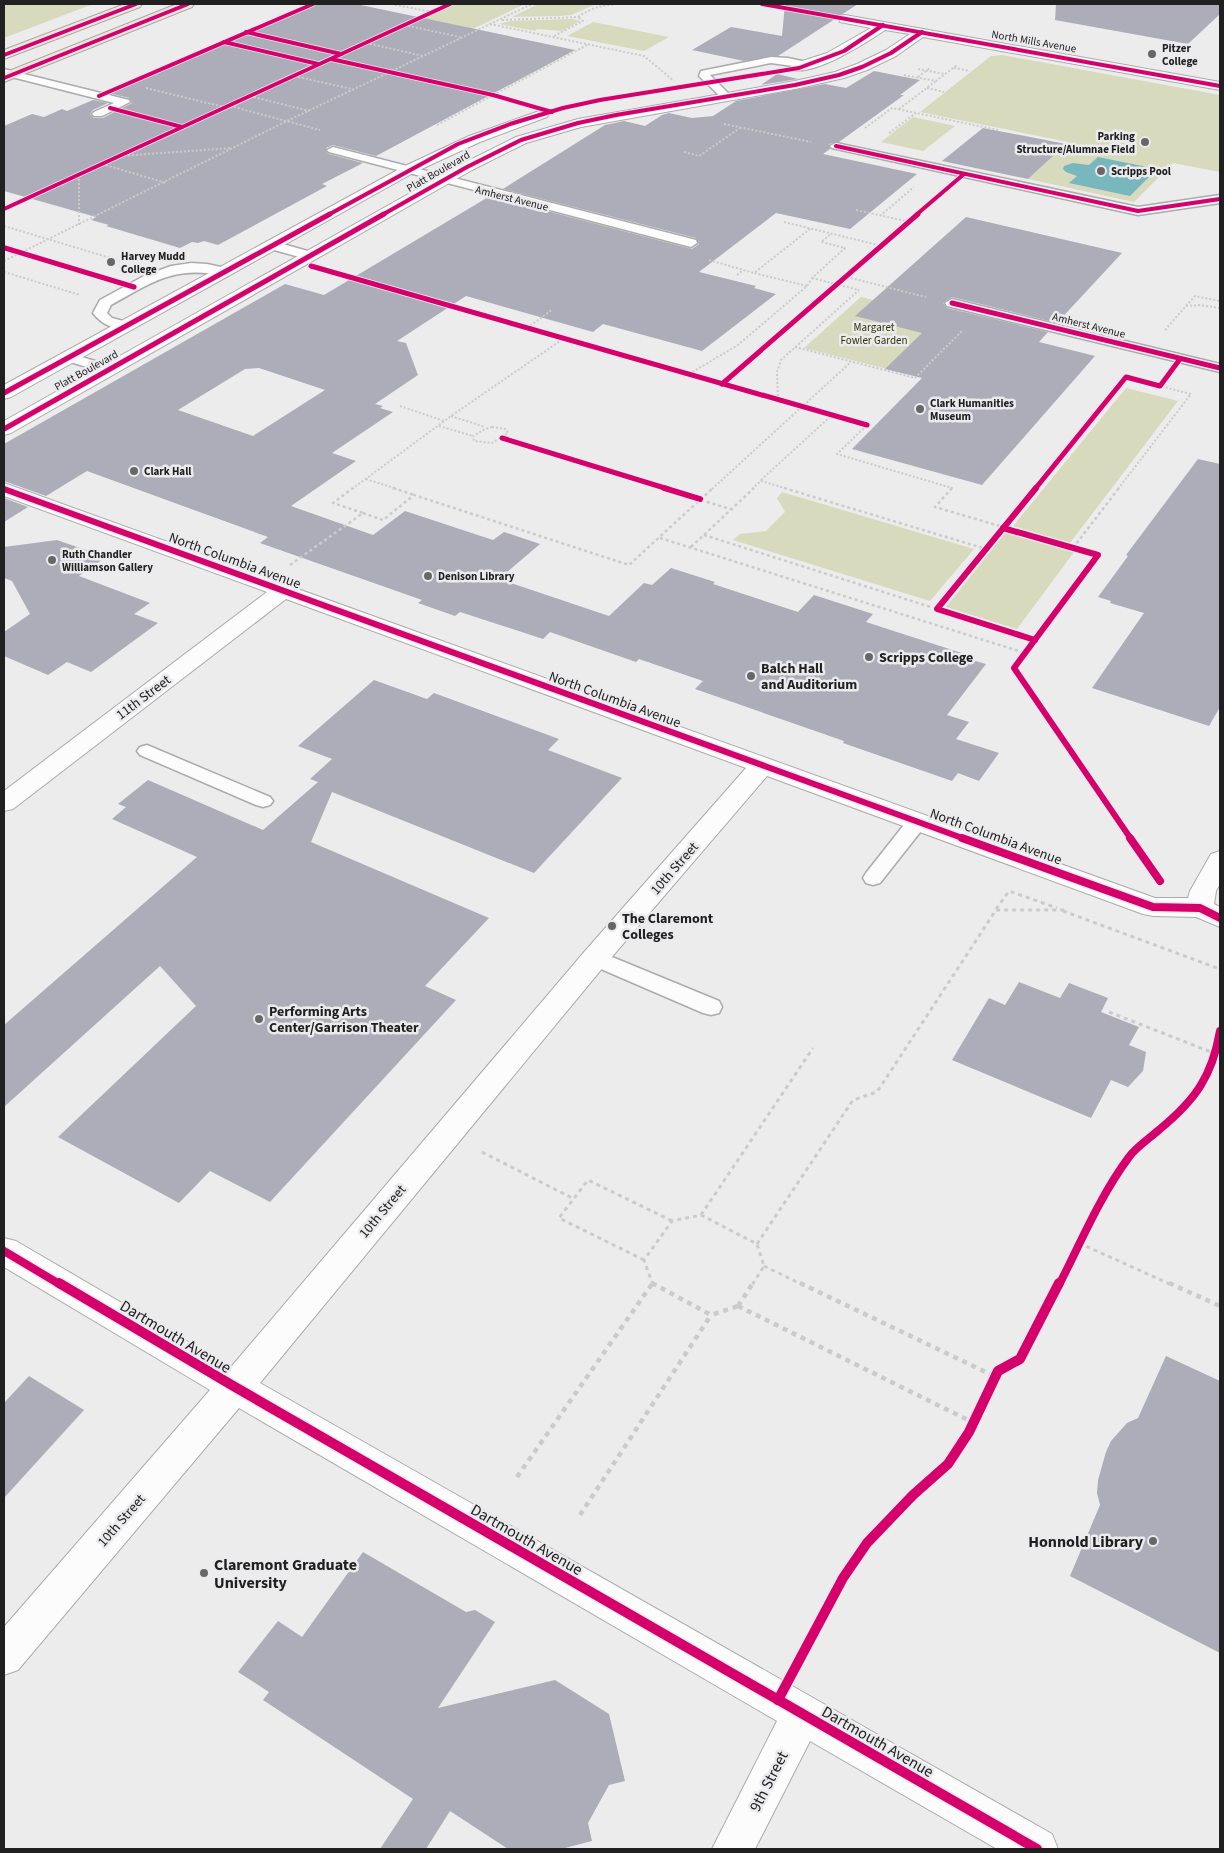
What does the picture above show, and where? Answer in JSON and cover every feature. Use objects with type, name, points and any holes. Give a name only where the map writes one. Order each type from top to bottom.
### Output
[{"type":"main road","points":[[4,55],[136,4]]},
{"type":"main road","points":[[7,75],[188,4]]},
{"type":"street","name":"North Mills Avenue","points":[[844,19],[1220,86]]},
{"type":"street","name":"Platt Boulevard","points":[[4,393],[458,144],[498,128],[550,111],[597,101],[772,74],[807,65],[837,55],[883,25]]},
{"type":"street","name":"Platt Boulevard","points":[[4,429],[444,180],[496,151],[521,140],[616,115],[818,80],[862,67],[891,52],[922,32]]},
{"type":"street","name":"North Columbia Avenue","points":[[4,489],[1153,907],[1210,913]]},
{"type":"street","name":"11th Street","points":[[4,802],[283,591]]},
{"type":"street","name":"10th Street","points":[[4,1656],[235,1387],[595,958],[762,766]]},
{"type":"street","points":[[1210,913],[1203,891],[1220,860]]},
{"type":"street","name":"Dartmouth Avenue","points":[[4,1250],[235,1387],[1038,1849]]},
{"type":"street","name":"9th Street","points":[[733,1849],[803,1713]]},
{"type":"lane","points":[[7,75],[125,102],[98,114]]},
{"type":"lane","points":[[711,83],[727,96]]},
{"type":"lane","points":[[838,147],[874,153],[1138,211],[1156,210],[1220,199]]},
{"type":"lane","name":"Amherst Avenue","points":[[333,150],[691,243]]},
{"type":"lane","points":[[272,246],[310,256]]},
{"type":"lane","points":[[126,326],[107,321],[100,313],[105,303],[167,270],[186,266],[204,266],[225,272]]},
{"type":"lane","name":"Amherst Avenue","points":[[952,303],[1220,368]]},
{"type":"lane","points":[[69,357],[109,370]]},
{"type":"lane","points":[[147,750],[263,800]]},
{"type":"lane","points":[[873,878],[918,821]]},
{"type":"lane","points":[[595,958],[711,1007]]},
{"type":"path","points":[[391,4],[435,11]]},
{"type":"path","points":[[4,261],[166,183],[287,121],[532,4]]},
{"type":"path","points":[[500,20],[578,17],[588,10],[603,5],[618,4]]},
{"type":"path","points":[[400,27],[435,11]]},
{"type":"path","points":[[553,36],[583,21],[578,17]]},
{"type":"path","points":[[490,24],[644,56],[682,87]]},
{"type":"path","points":[[400,27],[461,37]]},
{"type":"path","points":[[357,47],[381,36]]},
{"type":"path","points":[[366,43],[423,56]]},
{"type":"path","points":[[436,126],[589,44]]},
{"type":"path","points":[[899,110],[961,62]]},
{"type":"path","points":[[862,67],[936,81]]},
{"type":"path","points":[[285,80],[310,68]]},
{"type":"path","points":[[918,77],[930,68]]},
{"type":"path","points":[[953,68],[970,71]]},
{"type":"path","points":[[918,69],[945,74]]},
{"type":"path","points":[[378,70],[407,77]]},
{"type":"path","points":[[294,76],[353,90]]},
{"type":"path","points":[[99,96],[129,83],[287,121]]},
{"type":"path","points":[[926,88],[944,92]]},
{"type":"path","points":[[216,111],[259,92]]},
{"type":"path","points":[[483,93],[550,111]]},
{"type":"path","points":[[250,96],[309,111]]},
{"type":"path","points":[[724,124],[838,147],[892,108],[998,130]]},
{"type":"path","points":[[884,137],[916,113]]},
{"type":"path","points":[[684,152],[700,156],[740,127]]},
{"type":"path","points":[[71,179],[147,144]]},
{"type":"path","points":[[120,156],[235,148]]},
{"type":"path","points":[[880,216],[938,168]]},
{"type":"path","points":[[91,170],[166,183]]},
{"type":"path","points":[[79,225],[91,170]]},
{"type":"path","points":[[856,210],[910,222]]},
{"type":"path","points":[[903,228],[917,216]]},
{"type":"path","points":[[16,229],[18,220]]},
{"type":"path","points":[[784,222],[882,246]]},
{"type":"path","points":[[754,273],[810,228]]},
{"type":"path","points":[[6,233],[16,229],[127,263]]},
{"type":"path","points":[[688,374],[706,361],[728,352],[738,345],[807,286],[812,278],[845,248],[821,242],[831,234]]},
{"type":"path","points":[[875,252],[889,240]]},
{"type":"path","points":[[691,243],[679,252],[807,286]]},
{"type":"path","points":[[5,248],[30,256]]},
{"type":"path","points":[[737,275],[744,270]]},
{"type":"path","points":[[828,291],[854,270]]},
{"type":"path","points":[[4,272],[80,295],[109,280],[134,287]]},
{"type":"path","points":[[330,272],[801,407],[867,424],[837,454],[952,488],[935,507],[1098,555],[1019,660]]},
{"type":"path","points":[[847,277],[952,303]]},
{"type":"path","points":[[778,400],[778,366],[781,360],[859,290],[812,278]]},
{"type":"path","points":[[1146,351],[1195,296],[1220,301]]},
{"type":"path","points":[[1186,306],[1199,305],[1220,308]]},
{"type":"path","points":[[526,328],[553,310]]},
{"type":"path","points":[[795,347],[915,378],[982,310]]},
{"type":"path","points":[[414,495],[383,520],[333,503],[451,416],[563,339]]},
{"type":"path","points":[[1160,386],[1180,359]]},
{"type":"path","points":[[366,479],[629,565],[851,362]]},
{"type":"path","points":[[722,384],[729,378]]},
{"type":"path","points":[[1073,548],[1190,394],[1151,384]]},
{"type":"path","points":[[400,406],[445,421]]},
{"type":"path","points":[[692,548],[730,509],[832,415]]},
{"type":"path","points":[[451,416],[486,427]]},
{"type":"path","points":[[495,425],[506,429],[508,433],[494,444],[474,441],[473,436],[486,427],[495,425]]},
{"type":"path","points":[[439,426],[473,436]]},
{"type":"path","points":[[502,438],[512,441]]},
{"type":"path","points":[[761,481],[986,549]]},
{"type":"path","points":[[691,496],[730,509]]},
{"type":"path","points":[[287,567],[363,513]]},
{"type":"path","points":[[998,535],[1009,521]]},
{"type":"path","points":[[704,535],[946,612]]},
{"type":"path","points":[[659,537],[1025,652]]},
{"type":"path","points":[[980,556],[992,542]]},
{"type":"path","points":[[937,609],[944,602]]},
{"type":"path","points":[[1026,637],[1035,640]]},
{"type":"path","points":[[758,1244],[853,1100],[877,1092],[1009,891],[1218,972]]},
{"type":"path","points":[[996,910],[1074,910]]},
{"type":"path","points":[[1209,954],[1218,972]]},
{"type":"path","points":[[1110,1012],[1216,1054]]},
{"type":"path","points":[[701,1215],[813,1048]]},
{"type":"path","points":[[482,1152],[574,1199]]},
{"type":"path","points":[[580,1515],[710,1315],[738,1306],[764,1266],[758,1244],[701,1215],[672,1221],[588,1180],[560,1218],[644,1260],[652,1284],[710,1315]]},
{"type":"path","points":[[644,1260],[672,1221]]},
{"type":"path","points":[[1083,1236],[1077,1247],[1220,1306]]},
{"type":"path","points":[[764,1266],[995,1377]]},
{"type":"path","points":[[517,1477],[652,1284]]},
{"type":"path","points":[[738,1306],[976,1419],[970,1432]]},
{"type":"green space","points":[[4,4],[93,4],[4,38]]},
{"type":"green space","points":[[454,4],[525,4],[460,35],[410,25]]},
{"type":"green space","points":[[538,4],[596,4],[571,15],[512,17]]},
{"type":"green space","points":[[573,19],[580,21],[562,31],[537,29],[535,31],[499,24],[510,21]]},
{"type":"green space","points":[[593,22],[669,37],[644,51],[567,36]]},
{"type":"green space","name":"Parking Structure/Alumnae Field","points":[[1002,55],[1220,95],[1220,172],[1173,163],[1134,202],[1028,179],[1068,142],[920,112],[991,56]]},
{"type":"green space","points":[[913,117],[955,126],[923,151],[881,142]]},
{"type":"green space","name":"Margaret Fowler Garden","points":[[861,297],[945,318],[891,370],[804,348]]},
{"type":"green space","points":[[1126,388],[1178,401],[1070,543],[1013,526]]},
{"type":"green space","points":[[782,492],[974,549],[930,601],[733,540],[740,534],[766,531],[785,512],[777,498]]},
{"type":"green space","points":[[1006,532],[1074,552],[1017,629],[946,607]]},
{"type":"water","points":[[1098,157],[1157,169],[1130,196],[1069,183],[1077,176],[1066,172],[1063,169],[1064,166],[1073,163],[1089,165]]},
{"type":"building","points":[[316,4],[356,4],[575,50],[376,156],[333,145],[326,148],[329,154],[363,163],[322,184],[327,186],[218,245],[204,241],[192,242],[180,248],[91,220],[96,217],[4,191],[4,126],[32,114],[44,117],[62,109],[67,111],[93,100],[108,103],[93,110],[90,114],[94,118],[103,118],[132,103],[129,98],[109,93]]},
{"type":"building","points":[[785,4],[858,4],[778,56],[744,61],[692,50],[731,27],[782,36]]},
{"type":"building","points":[[1056,4],[1220,4],[1220,14],[1188,44],[1055,20]]},
{"type":"building","points":[[874,71],[920,80],[900,95],[904,95],[839,142],[829,144],[830,149],[823,154],[917,174],[850,229],[776,213],[699,272],[756,286],[754,288],[776,294],[702,351],[603,324],[593,332],[466,296],[397,341],[406,343],[418,375],[375,404],[383,406],[380,408],[393,412],[332,453],[356,461],[291,506],[373,535],[405,511],[493,540],[504,532],[540,544],[499,579],[609,616],[644,583],[652,585],[671,568],[798,612],[814,595],[873,614],[866,622],[974,657],[972,660],[986,664],[947,715],[969,722],[956,739],[999,753],[979,781],[958,773],[952,781],[843,743],[844,741],[695,689],[703,681],[639,659],[636,662],[550,632],[543,639],[460,612],[455,616],[418,603],[422,600],[260,543],[268,537],[87,471],[46,496],[4,481],[4,444],[285,284],[324,295],[490,196],[692,249],[699,244],[696,238],[503,189],[605,125],[624,121],[645,126],[662,115],[669,113],[692,118],[713,116],[736,101],[825,84],[846,88]],"holes":[[[259,368],[325,390],[253,436],[178,410],[245,369]]]},
{"type":"building","points":[[777,74],[798,79],[761,85]]},
{"type":"building","points":[[983,128],[1066,144],[1028,179],[942,161]]},
{"type":"building","points":[[966,217],[1122,253],[1057,323],[952,297],[943,303],[947,308],[1048,332],[1039,342],[1095,356],[982,485],[852,449],[922,378],[885,369],[922,333],[855,316]]},
{"type":"building","points":[[1198,459],[1220,464],[1220,707],[1209,726],[1092,688],[1144,613],[1110,603],[1111,601],[1098,597],[1128,556],[1126,555]]},
{"type":"building","points":[[4,498],[28,507],[4,522]]},
{"type":"building","points":[[57,540],[106,557],[79,576],[150,603],[134,614],[158,623],[91,672],[67,662],[48,675],[4,656],[4,632],[30,614],[12,581],[4,578],[4,547]]},
{"type":"building","name":"Performing Arts Center/Garrison Theater","points":[[374,680],[427,699],[434,693],[559,739],[548,750],[622,778],[534,873],[332,792],[311,842],[489,918],[425,986],[456,1000],[270,1202],[210,1171],[179,1203],[58,1137],[196,1006],[160,966],[4,1107],[4,1025],[197,857],[112,819],[126,807],[118,804],[148,780],[263,830],[318,782],[310,779],[332,759],[298,746]]},
{"type":"building","points":[[1019,982],[1060,998],[1069,983],[1108,998],[1101,1012],[1139,1027],[1129,1045],[1146,1052],[1143,1071],[1128,1087],[1111,1080],[1091,1118],[952,1060],[989,998],[1005,1005]]},
{"type":"building","name":"Honnold Library","points":[[1166,1356],[1220,1381],[1220,1653],[1070,1576],[1100,1505],[1097,1493],[1098,1480],[1106,1452],[1111,1441],[1127,1423],[1138,1418]]},
{"type":"building","points":[[29,1376],[84,1410],[4,1498],[4,1403]]},
{"type":"building","points":[[363,1552],[466,1612],[475,1610],[495,1622],[438,1708],[555,1680],[609,1714],[625,1781],[609,1785],[588,1823],[592,1841],[561,1849],[508,1849],[450,1811],[426,1849],[380,1849],[413,1799],[263,1700],[269,1692],[238,1672],[278,1621],[302,1637]]},
{"type":"cycle path","points":[[4,55],[136,4]]},
{"type":"cycle path","points":[[4,78],[188,4]]},
{"type":"cycle path","points":[[99,96],[313,4]]},
{"type":"cycle path","points":[[4,209],[450,4]]},
{"type":"cycle path","points":[[762,4],[1220,86]]},
{"type":"cycle path","points":[[4,393],[458,144],[493,130],[563,108],[600,100],[799,68],[850,48],[883,25]]},
{"type":"cycle path","points":[[246,32],[341,54]]},
{"type":"cycle path","points":[[4,429],[467,167],[521,140],[578,123],[616,115],[795,85],[839,75],[862,67],[891,53],[922,32]]},
{"type":"cycle path","points":[[224,42],[318,64]]},
{"type":"cycle path","points":[[331,59],[493,95],[552,112]]},
{"type":"cycle path","points":[[110,108],[182,127]]},
{"type":"cycle path","points":[[836,146],[1138,211],[1220,199]]},
{"type":"cycle path","points":[[722,384],[964,174]]},
{"type":"cycle path","points":[[5,248],[134,287]]},
{"type":"cycle path","points":[[311,266],[867,425]]},
{"type":"cycle path","points":[[952,303],[1220,368]]},
{"type":"cycle path","points":[[1035,640],[937,609],[1126,377],[1160,386],[1180,359]]},
{"type":"cycle path","points":[[502,438],[700,499]]},
{"type":"cycle path","points":[[4,489],[1153,907],[1200,908],[1220,918]]},
{"type":"cycle path","points":[[1003,528],[1098,555],[1014,668],[1160,881]]},
{"type":"cycle path","points":[[778,1700],[843,1578],[867,1543],[913,1495],[948,1464],[969,1432],[998,1371],[1020,1359],[1112,1182],[1130,1155],[1184,1109],[1203,1083],[1216,1054],[1220,1031]]},
{"type":"cycle path","points":[[4,1251],[235,1387],[1037,1849]]},
{"type":"place","name":"Pitzer College","points":[[1152,54]]},
{"type":"place","name":"Parking Structure/Alumnae Field","points":[[1145,142]]},
{"type":"place","name":"Scripps Pool","points":[[1101,171]]},
{"type":"place","name":"Harvey Mudd College","points":[[111,262]]},
{"type":"place","name":"Clark Humanities Museum","points":[[920,409]]},
{"type":"place","name":"Clark Hall","points":[[134,471]]},
{"type":"place","name":"Ruth Chandler Williamson Gallery","points":[[52,560]]},
{"type":"place","name":"Denison Library","points":[[428,576]]},
{"type":"place","name":"Scripps College","points":[[869,657]]},
{"type":"place","name":"Balch Hall and Auditorium","points":[[751,676]]},
{"type":"place","name":"The Claremont Colleges","points":[[612,926]]},
{"type":"place","name":"Performing Arts Center/Garrison Theater","points":[[259,1019]]},
{"type":"place","name":"Honnold Library","points":[[1153,1541]]},
{"type":"place","name":"Claremont Graduate University","points":[[204,1573]]}]
